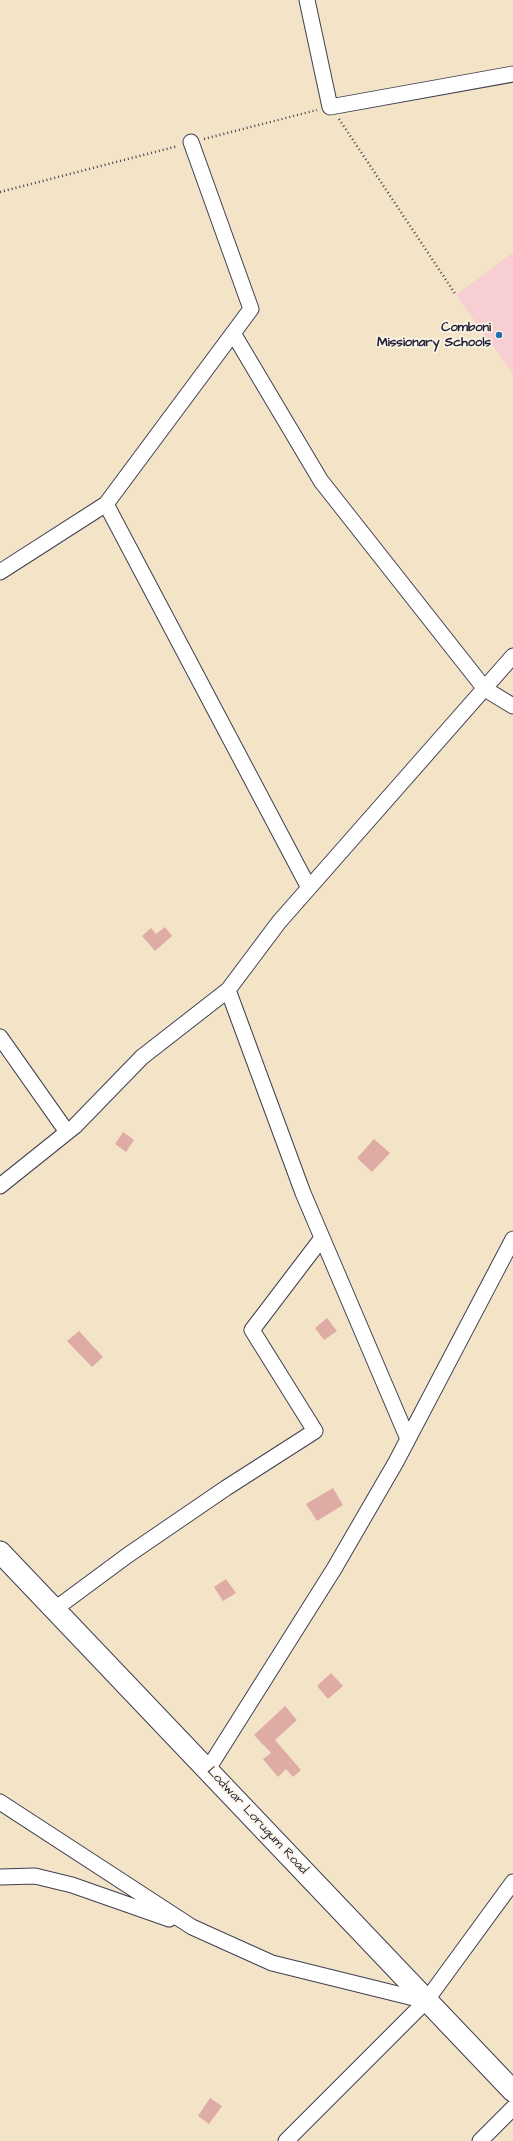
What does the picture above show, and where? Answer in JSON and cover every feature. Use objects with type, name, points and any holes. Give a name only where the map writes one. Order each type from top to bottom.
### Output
[{"type":"main road","name":"Lodwar Lorugum Road","points":[[0,1552],[513,2091]]},
{"type":"street","points":[[307,0],[330,107],[513,74]]},
{"type":"street","points":[[0,572],[106,504],[251,309],[192,142]]},
{"type":"street","points":[[233,333],[321,481],[485,689],[513,706]]},
{"type":"street","points":[[106,504],[309,888]]},
{"type":"street","points":[[0,1186],[67,1132],[142,1057],[228,990],[279,922],[513,656]]},
{"type":"street","points":[[228,990],[303,1193],[408,1439]]},
{"type":"street","points":[[0,1037],[67,1132]]},
{"type":"street","points":[[55,1610],[128,1555],[226,1488],[315,1431],[252,1330],[322,1238]]},
{"type":"street","points":[[208,1769],[334,1569],[408,1439],[513,1239]]},
{"type":"street","points":[[0,1802],[192,1927]]},
{"type":"street","points":[[0,1877],[36,1876],[72,1885],[192,1927],[272,1963],[426,2001]]},
{"type":"street","points":[[286,2141],[426,2001],[513,1882]]},
{"type":"street","points":[[480,2141],[513,2108]]},
{"type":"path","points":[[0,192],[330,107],[456,295]]},
{"type":"shaded area","name":"Comboni Missionary Schools","points":[[513,252],[513,374],[456,295]]},
{"type":"building","points":[[165,927],[172,936],[155,951],[142,936],[151,928],[156,934]]},
{"type":"building","points":[[123,1132],[134,1140],[126,1152],[115,1144]]},
{"type":"building","points":[[374,1139],[390,1153],[372,1172],[357,1158]]},
{"type":"building","points":[[327,1318],[337,1331],[324,1340],[315,1328]]},
{"type":"building","points":[[79,1331],[103,1357],[92,1367],[67,1341]]},
{"type":"building","points":[[333,1488],[343,1505],[317,1521],[306,1504]]},
{"type":"building","points":[[226,1579],[236,1593],[223,1601],[214,1587]]},
{"type":"building","points":[[331,1673],[343,1686],[328,1699],[317,1686]]},
{"type":"building","points":[[285,1706],[297,1720],[275,1740],[301,1770],[293,1777],[286,1769],[278,1777],[263,1759],[271,1753],[254,1735]]},
{"type":"building","points":[[210,2098],[222,2106],[209,2124],[198,2116]]},
{"type":"place","name":"Comboni Missionary Schools","points":[[499,335]]}]
